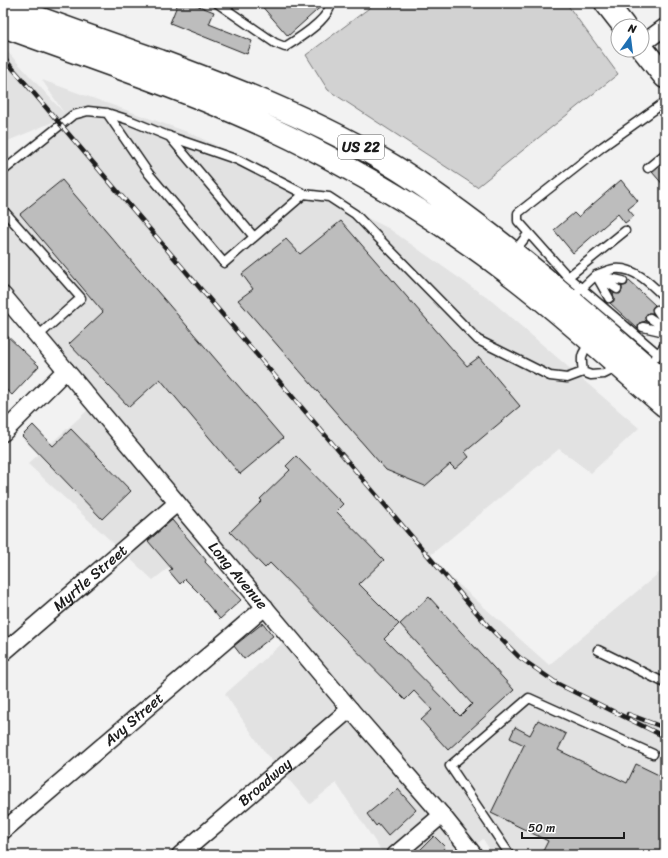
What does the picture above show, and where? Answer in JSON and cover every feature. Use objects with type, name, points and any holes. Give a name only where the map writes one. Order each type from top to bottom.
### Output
[{"type":"main road","points":[[606,3],[618,18]]},
{"type":"main road","name":"US 22","points":[[3,5],[213,81],[305,119],[365,150],[412,178],[453,206],[513,253],[576,294],[653,361],[665,382]]},
{"type":"main road","name":"US 22","points":[[3,26],[213,103],[282,133],[348,168],[412,206],[474,247],[533,292],[665,406]]},
{"type":"main road","points":[[650,58],[665,77]]},
{"type":"street","points":[[650,38],[665,27]]},
{"type":"street","name":"Long Avenue","points":[[3,295],[350,709],[442,815],[474,855]]},
{"type":"street","points":[[3,432],[66,370]]},
{"type":"street","name":"Myrtle Street","points":[[3,653],[178,503]]},
{"type":"street","name":"Avy Street","points":[[3,831],[265,607]]},
{"type":"street","name":"Broadway","points":[[180,855],[350,709]]},
{"type":"street","points":[[395,855],[442,815]]},
{"type":"lane","points":[[217,3],[275,44],[284,47],[302,36],[319,21],[327,13],[331,3]]},
{"type":"lane","points":[[665,102],[602,147],[518,213],[518,220],[528,234],[568,276],[576,294],[596,275],[614,269],[629,270],[650,283],[665,298]]},
{"type":"lane","points":[[3,171],[73,115],[88,111],[107,113],[238,160],[304,194],[329,197],[355,214],[478,340],[550,376],[567,378],[583,372],[591,375],[604,374],[619,366]]},
{"type":"lane","points":[[107,113],[149,174],[224,263],[304,194]]},
{"type":"lane","points":[[168,136],[254,237]]},
{"type":"lane","points":[[648,168],[665,154]]},
{"type":"lane","points":[[3,210],[81,298],[38,336]]},
{"type":"lane","points":[[568,276],[625,231]]},
{"type":"lane","points":[[513,253],[528,234]]},
{"type":"lane","points":[[596,275],[623,281]]},
{"type":"lane","points":[[596,275],[617,289]]},
{"type":"lane","points":[[596,275],[609,298]]},
{"type":"lane","points":[[657,310],[665,322]]},
{"type":"lane","points":[[650,318],[665,328]]},
{"type":"lane","points":[[643,327],[665,332]]},
{"type":"lane","points":[[583,372],[581,360],[582,355],[592,342]]},
{"type":"lane","points":[[653,361],[665,345]]},
{"type":"lane","points":[[598,650],[665,683]]},
{"type":"lane","points":[[511,855],[450,766],[529,698],[654,754]]},
{"type":"shaded area","points":[[376,3],[566,3],[618,74],[477,187],[328,90],[306,55]]},
{"type":"shaded area","points":[[3,47],[64,113],[42,80],[190,133],[388,228],[493,302],[639,428],[591,473],[559,449],[428,557],[549,665],[665,568],[665,855],[493,855],[483,839],[464,855],[384,855],[336,783],[310,804],[266,754],[225,694],[294,633],[212,534],[153,580],[28,464],[99,400],[3,287],[3,167],[65,117],[3,143]]},
{"type":"building","points":[[178,3],[191,3],[214,12],[209,24],[252,41],[247,54],[170,23]]},
{"type":"building","points":[[259,3],[325,3],[288,36]]},
{"type":"building","points":[[665,161],[665,187],[652,172]]},
{"type":"building","points":[[62,180],[283,438],[240,474],[160,379],[129,407],[69,344],[103,312],[20,214]]},
{"type":"building","points":[[621,180],[638,201],[628,209],[634,216],[625,223],[618,214],[573,253],[554,230],[574,213],[578,217]]},
{"type":"building","points":[[341,221],[467,366],[479,357],[520,406],[465,452],[469,457],[455,469],[450,464],[425,486],[386,470],[238,300],[253,289],[242,274],[286,239],[300,254]]},
{"type":"building","points":[[628,280],[655,305],[652,308],[653,313],[648,313],[646,315],[646,321],[639,323],[638,329],[610,303],[614,301],[613,293],[620,294],[622,286],[627,285]]},
{"type":"building","points":[[3,332],[39,366],[12,395],[3,387]]},
{"type":"building","points":[[33,425],[53,446],[71,429],[131,491],[102,519],[22,436]]},
{"type":"building","points":[[296,456],[343,504],[336,511],[384,560],[359,584],[399,624],[384,639],[460,716],[472,704],[400,624],[429,597],[514,690],[448,750],[421,720],[432,710],[414,691],[405,700],[270,563],[265,568],[230,532],[262,501],[260,499],[290,470],[286,466]]},
{"type":"building","points":[[172,520],[206,560],[205,562],[241,600],[220,619],[203,599],[204,598],[185,579],[180,584],[169,571],[172,569],[148,541]]},
{"type":"building","points":[[263,623],[273,636],[244,659],[234,646]]},
{"type":"building","points":[[538,720],[566,734],[558,750],[627,783],[636,764],[665,778],[665,855],[541,855],[548,841],[491,813],[524,745],[510,738],[515,727],[530,735]]},
{"type":"building","points":[[398,789],[416,810],[388,836],[378,824],[376,826],[367,814]]},
{"type":"building","points":[[434,836],[445,847],[438,855],[415,855]]},
{"type":"railway","points":[[3,57],[488,626],[519,657],[558,684],[665,737]]},
{"type":"railway","points":[[628,714],[665,728]]}]
